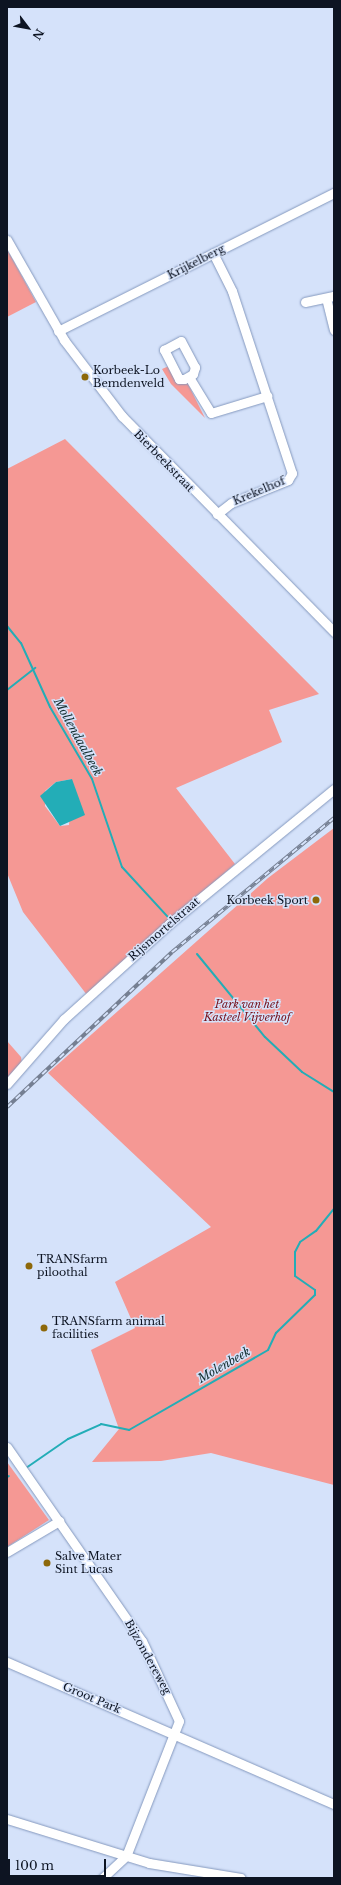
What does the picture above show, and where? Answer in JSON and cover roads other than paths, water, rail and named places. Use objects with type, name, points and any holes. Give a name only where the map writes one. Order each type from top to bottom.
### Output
[{"type":"street","name":"Krijkelberg","points":[[58,331],[334,194]]},
{"type":"street","name":"Bierbeekstraat","points":[[7,240],[58,331],[122,416],[334,632]]},
{"type":"street","name":"Krekelhof","points":[[213,253],[232,292],[292,475],[231,502],[217,514]]},
{"type":"street","points":[[305,302],[330,297],[334,330]]},
{"type":"street","points":[[189,377],[211,413],[266,396]]},
{"type":"street","name":"Rijsmortelstraat","points":[[7,1084],[64,1019],[163,929],[334,789]]},
{"type":"street","name":"Bijzondereweg","points":[[7,1447],[142,1641],[174,1704],[179,1721],[176,1734],[126,1856]]},
{"type":"street","points":[[7,1552],[58,1521]]},
{"type":"street","name":"Groot Park","points":[[7,1662],[176,1734]]},
{"type":"street","points":[[176,1734],[334,1804]]},
{"type":"street","points":[[7,1819],[126,1856],[241,1878]]},
{"type":"street","points":[[102,1878],[126,1856]]},
{"type":"waterway","name":"Mollendaalbeek","points":[[7,626],[21,643],[50,707],[92,779],[122,867],[168,917]]},
{"type":"waterway","points":[[7,690],[35,668]]},
{"type":"waterway","name":"Mollendaalbeek","points":[[197,954],[265,1037],[302,1072],[334,1092]]},
{"type":"waterway","name":"Molenbeek","points":[[26,1468],[68,1439],[101,1424],[129,1430],[268,1350],[276,1333],[315,1295],[315,1290],[295,1276],[295,1252],[300,1242],[316,1231],[334,1209]]},
{"type":"railway","points":[[7,1107],[172,952],[334,818]]},
{"type":"place","name":"Korbeek-Lo Bemdenveld","points":[[85,377]]},
{"type":"place","name":"Korbeek Sport","points":[[316,900]]},
{"type":"place","name":"TRANSfarm piloothal","points":[[29,1266]]},
{"type":"place","name":"TRANSfarm animal facilities","points":[[44,1328]]},
{"type":"place","name":"Salve Mater Sint Lucas","points":[[47,1563]]},
{"type":"park label","name":"Park van het Kasteel Vijverhof","points":[[247,1011]]}]
